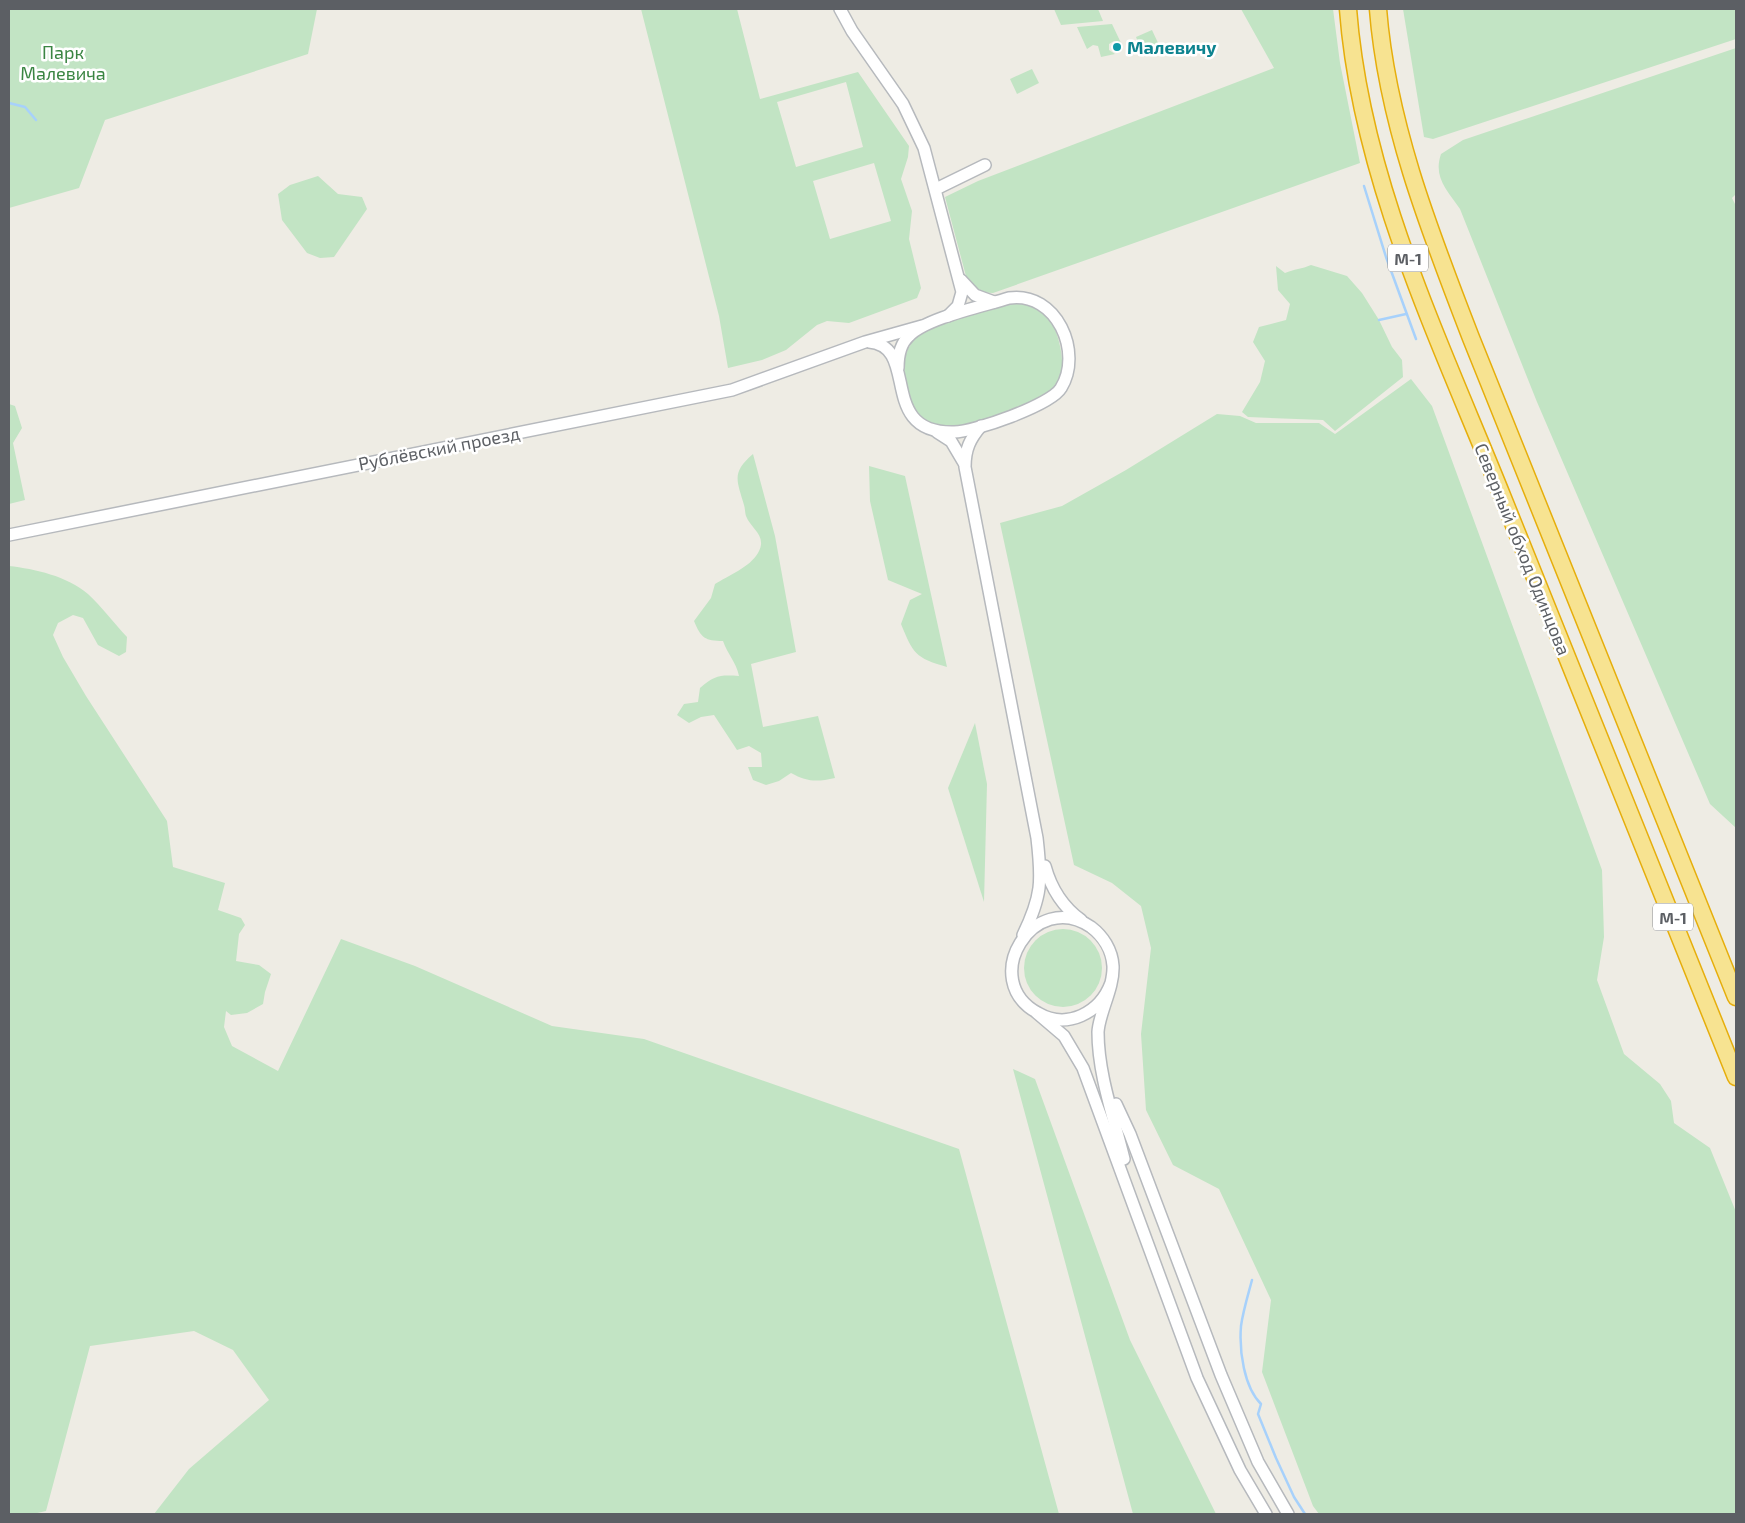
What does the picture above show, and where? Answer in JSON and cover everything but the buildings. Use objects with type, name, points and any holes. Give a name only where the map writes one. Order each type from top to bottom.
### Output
[{"type":"highway","name":"Северный обход Одинцова","points":[[1348,9],[1355,61],[1374,151],[1402,244],[1442,350],[1609,756],[1736,1077]]},
{"type":"highway","name":"Северный обход Одинцова","points":[[1378,9],[1386,64],[1403,144],[1431,234],[1470,338],[1736,996]]},
{"type":"street","points":[[840,9],[852,31],[910,118],[924,148],[960,278],[962,292],[961,300],[947,317]]},
{"type":"street","points":[[936,189],[985,165]]},
{"type":"street","points":[[960,278],[975,295],[983,300],[996,302]]},
{"type":"street","points":[[898,368],[902,345],[908,336],[922,326],[996,302],[1022,296],[1039,302],[1054,314],[1060,324],[1069,359],[1068,375],[1061,390],[1050,400],[981,426],[957,432],[936,432]]},
{"type":"street","name":"Рублёвский проезд","points":[[9,535],[732,390],[864,342],[922,326]]},
{"type":"street","points":[[864,342],[877,343],[886,347],[898,368],[901,390],[907,408],[915,420],[936,432],[954,446],[965,467]]},
{"type":"street","points":[[981,426],[969,440],[965,454],[965,467],[1037,838],[1041,874],[1040,892],[1034,912],[1016,948],[1012,964],[1013,980],[1024,1002],[1064,1036],[1083,1068],[1197,1378],[1240,1470],[1266,1514]]},
{"type":"street","points":[[1037,838],[1052,888],[1072,914],[1094,930],[1105,943],[1112,958],[1111,983],[1098,1030],[1105,1080],[1133,1200]]},
{"type":"street","points":[[1016,948],[1032,928],[1055,919],[1072,919],[1094,930]]},
{"type":"street","points":[[1037,1013],[1061,1020],[1085,1014],[1104,998],[1111,983]]},
{"type":"street","points":[[1105,1080],[1134,1143],[1229,1392],[1258,1462],[1288,1514]]},
{"type":"green space","name":"Парк Малевича","points":[[9,9],[317,9],[308,54],[105,120],[79,188],[9,208]]},
{"type":"green space","points":[[641,9],[737,9],[760,99],[858,72],[909,146],[908,157],[901,179],[912,211],[909,239],[921,288],[917,298],[849,323],[827,321],[817,325],[786,350],[762,360],[728,368],[719,316]],"holes":[[[846,82],[863,147],[796,167],[777,102]],[[874,163],[891,221],[830,239],[813,181]]]},
{"type":"green space","points":[[1054,9],[1098,9],[1103,21],[1061,25]]},
{"type":"green space","points":[[1241,9],[1333,9],[1340,63],[1360,163],[993,293],[979,290],[967,280],[945,197],[978,181],[1274,68]]},
{"type":"green space","points":[[1403,9],[1736,9],[1736,39],[1433,139],[1424,137]]},
{"type":"green space","points":[[1112,24],[1121,43],[1114,41],[1109,44],[1109,50],[1115,54],[1101,57],[1098,46],[1093,45],[1087,49],[1077,27]]},
{"type":"green space","points":[[1152,30],[1159,45],[1142,52],[1136,37]]},
{"type":"green space","points":[[1736,48],[1736,194],[1732,198],[1736,206],[1736,828],[1710,804],[1537,402],[1460,209],[1446,189],[1440,176],[1439,162],[1441,154],[1463,140]]},
{"type":"green space","points":[[1032,69],[1039,83],[1017,94],[1010,79]]},
{"type":"green space","points":[[318,176],[338,194],[362,197],[367,209],[334,257],[320,258],[307,253],[282,220],[278,194],[290,185]]},
{"type":"green space","points":[[1311,265],[1347,276],[1362,293],[1379,320],[1392,347],[1402,360],[1403,377],[1335,431],[1323,420],[1248,417],[1242,412],[1260,382],[1265,361],[1253,342],[1259,327],[1286,320],[1290,304],[1278,290],[1276,266],[1285,273]]},
{"type":"green space","points":[[1006,304],[1029,305],[1044,313],[1055,330],[1062,359],[1061,377],[1057,386],[1046,396],[1032,404],[961,427],[941,426],[920,416],[909,399],[905,388],[904,365],[910,345],[925,332],[947,323]]},
{"type":"green space","points":[[1411,379],[1432,406],[1602,870],[1604,937],[1597,980],[1624,1054],[1660,1084],[1671,1101],[1674,1123],[1710,1148],[1736,1212],[1736,1514],[1319,1514],[1313,1506],[1262,1372],[1271,1300],[1219,1189],[1173,1165],[1146,1110],[1141,1034],[1151,948],[1141,906],[1112,883],[1074,865],[1000,523],[1062,506],[1126,470],[1217,414],[1240,416],[1256,423],[1319,423],[1335,434]]},
{"type":"green space","points":[[9,404],[15,406],[22,428],[13,443],[25,500],[9,504]]},
{"type":"green space","points":[[753,454],[775,536],[796,652],[751,664],[763,727],[818,716],[835,778],[812,780],[791,773],[779,781],[766,785],[753,780],[748,767],[762,767],[761,753],[749,746],[737,750],[714,715],[701,717],[689,723],[677,715],[684,704],[698,702],[700,688],[714,678],[739,676],[723,641],[704,637],[694,621],[711,598],[715,584],[750,563],[761,547],[760,537],[746,516],[738,483],[741,466]]},
{"type":"green space","points":[[869,466],[905,476],[947,667],[928,661],[916,653],[901,624],[910,600],[922,594],[888,580],[870,501]]},
{"type":"green space","points":[[9,566],[50,574],[80,588],[93,599],[127,637],[126,652],[119,656],[98,645],[83,618],[73,615],[58,623],[53,635],[63,657],[86,696],[167,821],[173,867],[225,883],[218,910],[241,918],[245,925],[239,934],[236,961],[259,965],[271,974],[263,1004],[247,1013],[231,1015],[226,1011],[224,1027],[232,1046],[278,1071],[341,939],[415,966],[552,1026],[644,1039],[959,1149],[1059,1514],[154,1514],[189,1469],[269,1400],[233,1350],[194,1331],[90,1346],[46,1511],[33,1514],[9,1514]]},
{"type":"green space","points":[[975,723],[987,784],[984,902],[948,788]]},
{"type":"green space","points":[[1063,929],[1078,932],[1091,940],[1099,953],[1102,968],[1099,983],[1091,996],[1078,1004],[1063,1007],[1048,1004],[1035,996],[1027,983],[1024,968],[1027,953],[1035,940],[1048,932]]},
{"type":"green space","points":[[1013,1069],[1035,1079],[1130,1340],[1216,1514],[1133,1514]]},
{"type":"waterway","points":[[9,103],[25,107],[36,120]]},
{"type":"waterway","points":[[1364,186],[1386,257],[1416,339]]},
{"type":"waterway","points":[[1379,320],[1406,314]]},
{"type":"waterway","points":[[1252,1280],[1241,1326],[1244,1368],[1250,1388],[1261,1404],[1258,1414],[1276,1458],[1294,1497],[1305,1514]]},
{"type":"place","name":"Малевичу","points":[[1117,47]]}]
